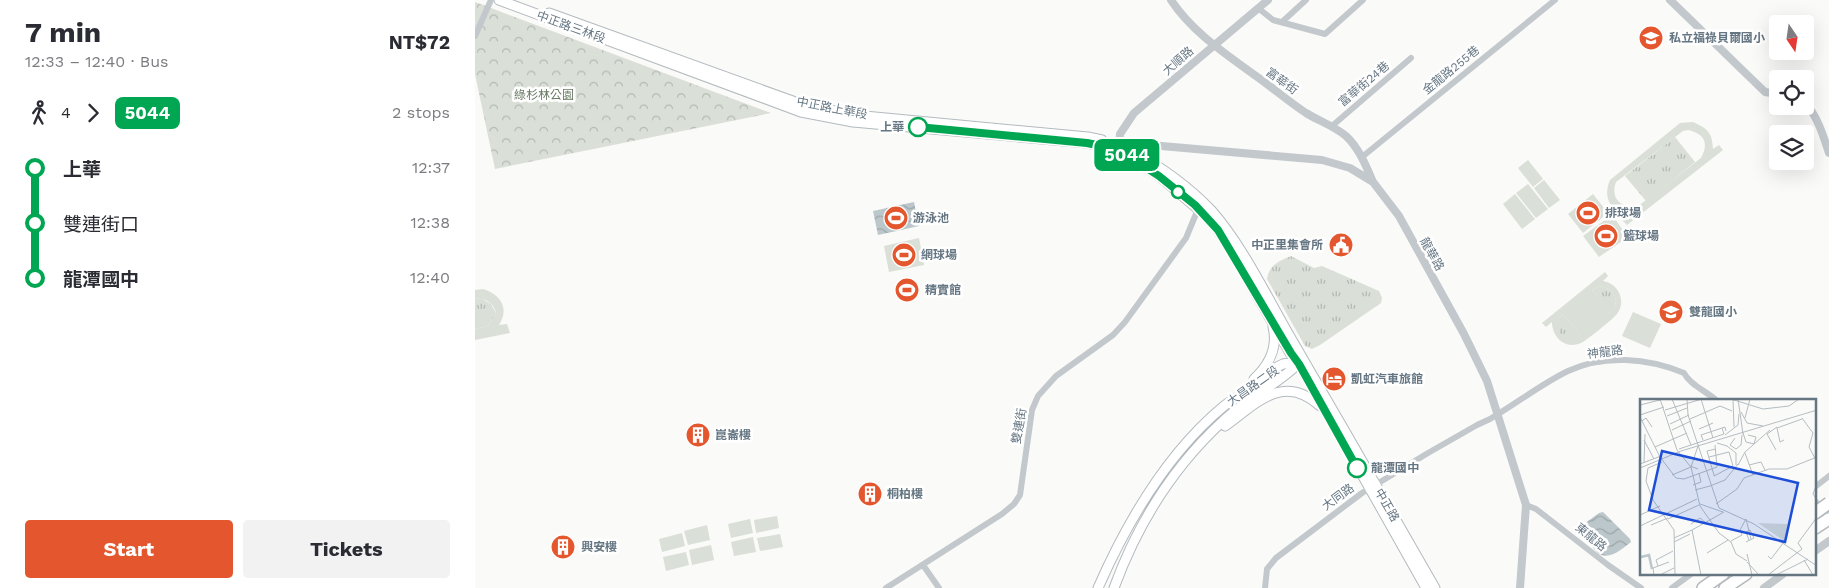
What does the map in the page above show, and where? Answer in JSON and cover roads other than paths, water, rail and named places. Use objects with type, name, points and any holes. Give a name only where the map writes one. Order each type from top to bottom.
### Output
[{"type":"highway","points":[[1817,527],[1829,519]]},
{"type":"highway","points":[[1703,588],[1720,576]]},
{"type":"highway","points":[[1725,588],[1742,576]]},
{"type":"main road","name":"中正路三林段","points":[[499,0],[615,39]]},
{"type":"main road","name":"中正路三林段","points":[[513,0],[615,39]]},
{"type":"main road","name":"中正路上華段","points":[[615,39],[801,112],[853,122],[1118,147]]},
{"type":"main road","name":"中正路","points":[[1118,147],[1202,207],[1223,225],[1235,241],[1304,359],[1427,588]]},
{"type":"main road","name":"中正路","points":[[1202,207],[1229,247],[1330,419],[1435,588]]},
{"type":"main road","points":[[1225,406],[1256,378],[1270,360],[1274,347],[1274,330],[1269,314]]},
{"type":"main road","name":"大昌路二段","points":[[1098,588],[1141,505],[1179,452],[1225,406],[1283,364],[1299,364]]},
{"type":"main road","name":"大昌路二段","points":[[1114,588],[1140,527],[1157,497],[1199,446],[1223,421],[1299,364]]},
{"type":"main road","points":[[1199,446],[1259,400],[1280,391],[1295,392],[1307,397],[1319,404],[1330,419]]},
{"type":"street","points":[[475,36],[491,0]]},
{"type":"street","name":"富華街","points":[[1171,0],[1178,11],[1225,55],[1307,114],[1332,126],[1346,136],[1362,157],[1373,182]]},
{"type":"street","name":"大順路","points":[[1118,147],[1119,134],[1134,114],[1267,0]]},
{"type":"street","points":[[1282,22],[1306,0]]},
{"type":"street","points":[[1258,8],[1273,20],[1325,34],[1363,0]]},
{"type":"street","name":"金龍路255巷","points":[[1362,157],[1555,0]]},
{"type":"street","points":[[1670,0],[1765,92],[1769,93]]},
{"type":"street","name":"富華街24巷","points":[[1332,126],[1411,58]]},
{"type":"street","points":[[1814,115],[1829,154]]},
{"type":"street","name":"龍華路","points":[[1118,147],[1151,145],[1322,160],[1350,168],[1373,182],[1399,216],[1464,334],[1479,363],[1498,414],[1527,505],[1520,588]]},
{"type":"street","name":"雙連街","points":[[886,588],[1002,514],[1014,504],[1021,495],[1032,410],[1038,396],[1056,376],[1113,335],[1125,322],[1187,238],[1202,207]]},
{"type":"street","name":"神龍路","points":[[1498,414],[1568,371],[1604,361],[1639,361],[1670,368],[1684,373],[1687,380],[1715,399]]},
{"type":"street","name":"大同路","points":[[1265,588],[1267,569],[1276,558],[1372,487],[1498,414]]},
{"type":"street","points":[[1817,485],[1829,476]]},
{"type":"street","name":"東龍路","points":[[1527,505],[1536,509],[1641,588]]},
{"type":"street","points":[[1817,550],[1829,541]]},
{"type":"street","points":[[923,565],[939,588]]},
{"type":"street","points":[[1672,588],[1688,576]]},
{"type":"street","points":[[1764,588],[1780,576]]},
{"type":"water","name":"游泳池","points":[[914,202],[919,226],[878,235],[873,211]]},
{"type":"water","points":[[1603,512],[1631,542],[1614,554],[1605,556],[1596,551],[1580,534],[1575,533],[1577,529]]},
{"type":"place","name":"私立福祿貝爾國小","points":[[1651,38]]},
{"type":"place","name":"上華","points":[[918,127]]},
{"type":"place","name":"排球場","points":[[1588,213]]},
{"type":"place","name":"游泳池","points":[[896,218]]},
{"type":"place","name":"籃球場","points":[[1606,236]]},
{"type":"place","name":"中正里集會所","points":[[1341,245]]},
{"type":"place","name":"網球場","points":[[904,255]]},
{"type":"place","name":"精實館","points":[[907,290]]},
{"type":"place","name":"雙龍國小","points":[[1671,312]]},
{"type":"place","name":"凱虹汽車旅館","points":[[1334,379]]},
{"type":"place","name":"崑崙樓","points":[[698,435]]},
{"type":"place","name":"龍潭國中","points":[[1357,468]]},
{"type":"place","name":"桐柏樓","points":[[870,494]]},
{"type":"place","name":"興安樓","points":[[563,547]]},
{"type":"park label","name":"綠杉林公園","points":[[544,95]]}]
